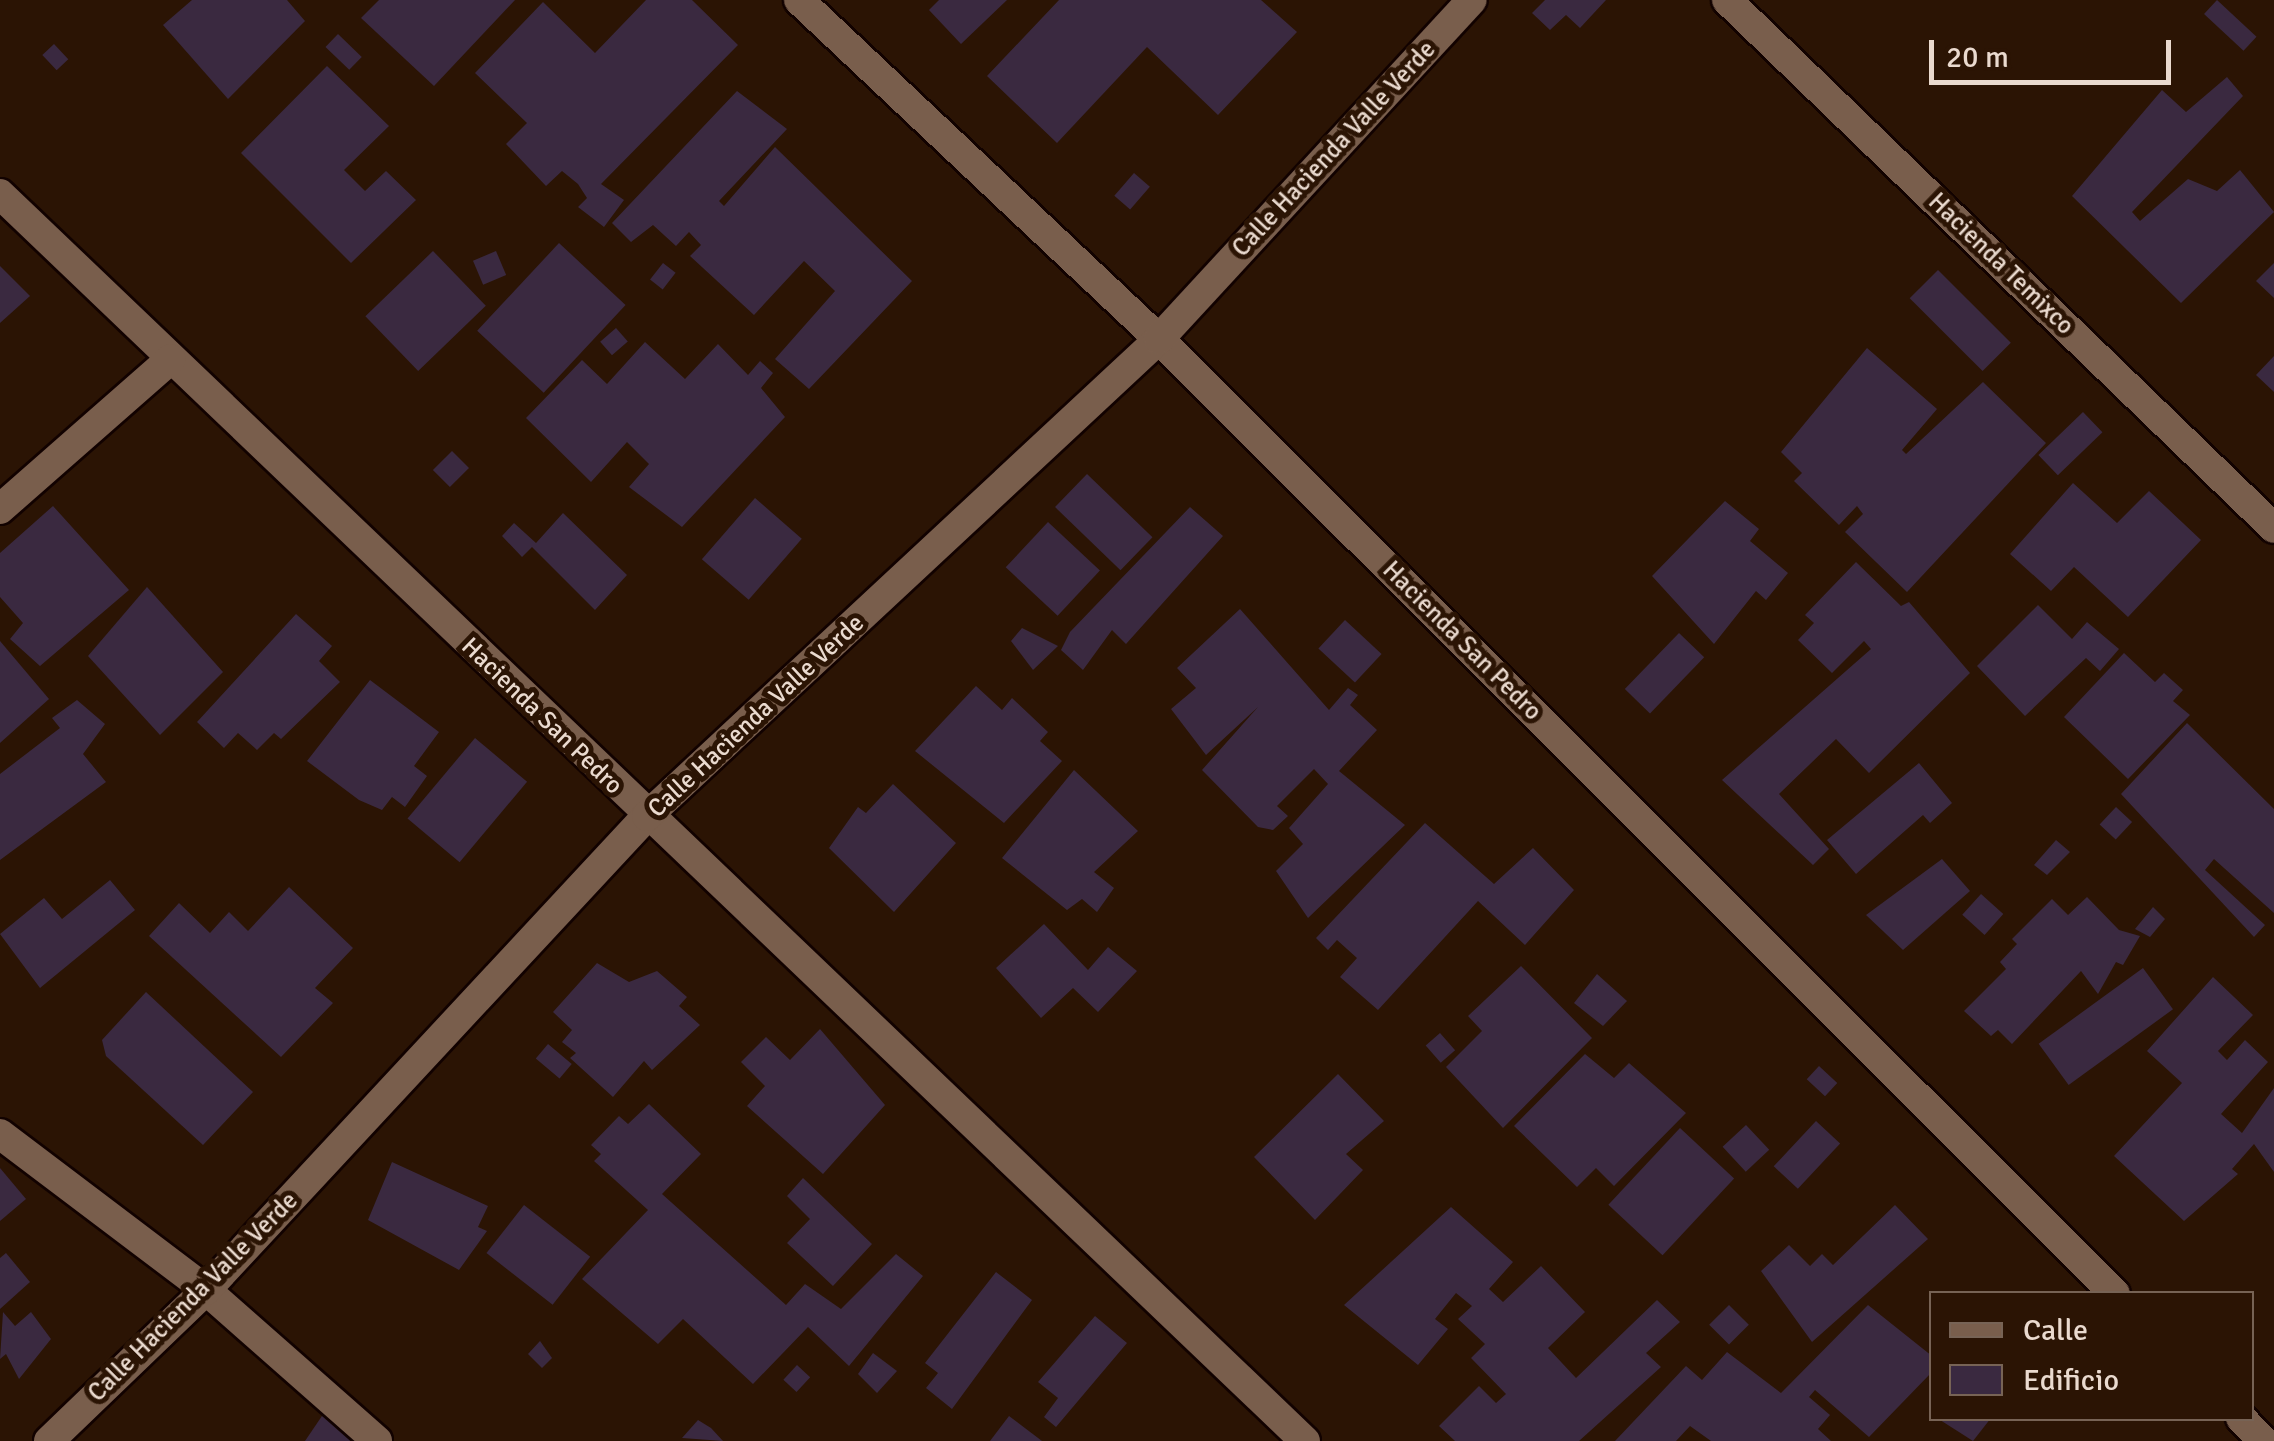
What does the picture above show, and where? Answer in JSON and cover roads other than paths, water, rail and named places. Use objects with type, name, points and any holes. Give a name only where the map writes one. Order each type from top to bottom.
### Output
[{"type":"street","name":"Hacienda San Pedro","points":[[799,0],[1159,339],[2113,1291]]},
{"type":"street","name":"Calle Hacienda Valle Verde","points":[[49,1441],[206,1290],[648,816],[1159,339],[1472,0]]},
{"type":"street","name":"Hacienda Temixco","points":[[1727,0],[2274,528]]},
{"type":"street","name":"Hacienda San Pedro","points":[[0,194],[1305,1441]]},
{"type":"street","points":[[0,510],[171,359]]},
{"type":"street","points":[[0,1134],[206,1290],[376,1441]]},
{"type":"street","points":[[2244,1421],[2263,1441]]}]
